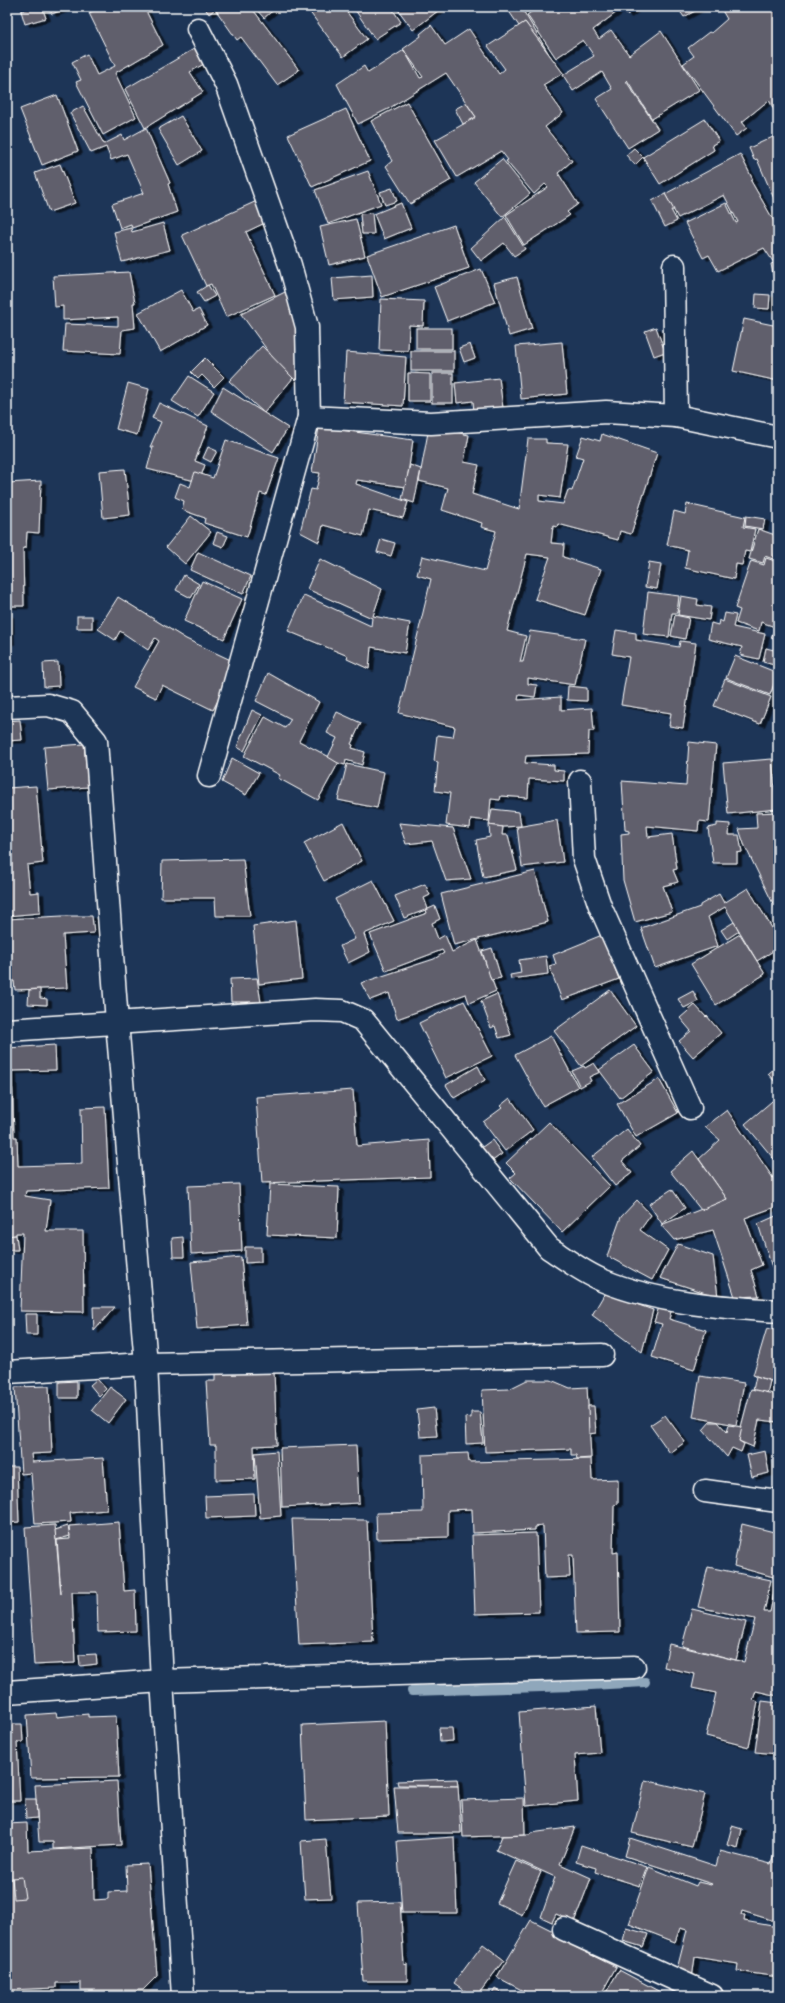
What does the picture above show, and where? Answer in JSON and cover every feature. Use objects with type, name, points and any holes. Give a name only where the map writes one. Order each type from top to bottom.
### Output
[{"type":"street","points":[[198,29],[226,84],[290,265],[307,327],[309,417],[209,776]]},
{"type":"street","points":[[674,266],[676,416]]},
{"type":"street","points":[[309,417],[430,423],[606,412],[676,416],[778,437]]},
{"type":"street","points":[[7,707],[48,705],[72,712],[96,741],[117,1022],[146,1364],[162,1681],[183,1996]]},
{"type":"street","points":[[580,781],[584,859],[600,906],[690,1108]]},
{"type":"street","points":[[7,1030],[315,1010],[342,1011],[363,1020],[549,1248],[577,1267],[604,1281],[642,1292],[709,1307],[778,1311]]},
{"type":"street","points":[[7,1372],[146,1364],[602,1355]]},
{"type":"street","points":[[705,1491],[778,1501]]},
{"type":"street","points":[[7,1692],[162,1681],[634,1667]]},
{"type":"street","points":[[564,1929],[712,1996]]},
{"type":"building","points":[[33,7],[42,7],[46,18],[25,24],[21,11]]},
{"type":"building","points":[[48,7],[69,7],[52,14]]},
{"type":"building","points":[[101,7],[144,7],[163,45],[115,73],[136,117],[103,135],[76,82],[81,80],[72,62],[87,54],[97,75],[115,66],[89,13]]},
{"type":"building","points":[[204,7],[251,7],[299,70],[277,85],[241,37],[237,40],[215,9],[209,14]]},
{"type":"building","points":[[254,7],[277,7],[264,18]]},
{"type":"building","points":[[306,7],[343,7],[367,39],[343,57]]},
{"type":"building","points":[[353,7],[391,7],[401,22],[375,39]]},
{"type":"building","points":[[396,7],[443,7],[413,30]]},
{"type":"building","points":[[506,7],[521,7],[550,56],[525,22],[519,26]]},
{"type":"building","points":[[538,7],[619,7],[621,9],[593,30],[599,39],[611,30],[629,55],[661,31],[699,90],[652,119],[627,80],[626,81],[658,129],[628,148],[596,99],[612,89],[602,72],[573,91],[563,75],[594,56],[583,40],[556,58],[527,15]]},
{"type":"building","points":[[621,7],[635,7],[636,8],[627,15]]},
{"type":"building","points":[[677,7],[702,7],[684,17]]},
{"type":"building","points":[[720,7],[778,7],[778,99],[775,101],[778,110],[775,112],[769,100],[742,122],[747,128],[736,136],[683,64],[694,56],[688,48],[709,32],[711,33],[727,19]]},
{"type":"building","points":[[525,22],[563,73],[543,85],[563,113],[545,127],[572,161],[558,173],[578,204],[567,212],[570,215],[524,245],[506,215],[548,187],[545,184],[534,194],[506,161],[508,160],[501,151],[457,177],[435,140],[476,117],[446,73],[388,109],[358,124],[337,84],[364,66],[368,73],[404,50],[403,49],[421,36],[420,34],[431,25],[445,45],[469,29],[499,74],[505,69],[488,46]],"holes":[[[405,52],[423,77],[420,78]]]},
{"type":"building","points":[[199,46],[209,61],[190,72],[203,92],[145,128],[125,89]]},
{"type":"building","points":[[57,95],[78,151],[42,165],[20,109]]},
{"type":"building","points":[[407,102],[451,180],[410,204],[386,166],[392,161],[371,121]]},
{"type":"building","points":[[466,103],[476,117],[463,124],[455,109]]},
{"type":"building","points":[[83,106],[104,144],[122,135],[124,140],[146,128],[170,183],[168,184],[177,212],[132,228],[131,224],[120,228],[112,204],[144,193],[127,154],[111,160],[106,147],[91,153],[70,113]]},
{"type":"building","points":[[346,109],[370,161],[312,187],[288,135]]},
{"type":"building","points":[[181,116],[202,151],[179,165],[158,129]]},
{"type":"building","points":[[705,119],[719,141],[712,145],[714,150],[660,184],[643,157]]},
{"type":"building","points":[[775,136],[778,141],[778,208],[757,159],[754,160],[749,148]]},
{"type":"building","points":[[634,148],[643,157],[635,165],[626,155]]},
{"type":"building","points":[[740,154],[753,180],[751,181],[778,228],[778,301],[771,264],[774,263],[764,248],[718,271],[709,255],[703,258],[685,223],[726,203],[736,223],[738,222],[724,195],[678,218],[665,194]]},
{"type":"building","points":[[502,159],[530,194],[502,217],[474,182]]},
{"type":"building","points":[[60,164],[75,203],[49,212],[35,173]]},
{"type":"building","points":[[368,171],[381,204],[328,224],[315,190]]},
{"type":"building","points":[[392,188],[397,201],[385,205],[380,192]]},
{"type":"building","points":[[665,194],[674,210],[671,210],[677,221],[665,227],[652,201]]},
{"type":"building","points":[[259,200],[269,221],[246,232],[275,295],[226,317],[211,284],[206,286],[182,235]]},
{"type":"building","points":[[401,203],[411,228],[384,239],[374,214]]},
{"type":"building","points":[[372,213],[374,234],[362,234],[360,214]]},
{"type":"building","points":[[505,217],[525,249],[514,256],[504,243],[481,261],[471,248]]},
{"type":"building","points":[[356,219],[365,256],[329,265],[320,227]]},
{"type":"building","points":[[163,223],[170,250],[122,262],[114,232],[131,228],[132,232]]},
{"type":"building","points":[[454,225],[469,268],[382,297],[367,255]]},
{"type":"building","points":[[481,269],[495,302],[447,321],[434,287]]},
{"type":"building","points":[[129,272],[135,303],[133,303],[135,328],[122,330],[120,354],[63,351],[65,324],[118,326],[118,317],[63,320],[63,306],[55,307],[53,276]]},
{"type":"building","points":[[372,275],[373,297],[334,300],[332,278]]},
{"type":"building","points":[[517,277],[532,329],[509,336],[494,283]]},
{"type":"building","points":[[208,285],[215,296],[204,302],[197,292]]},
{"type":"building","points":[[295,287],[306,362],[295,380],[273,358],[241,314]]},
{"type":"building","points":[[181,290],[193,312],[199,309],[207,325],[160,352],[138,313]]},
{"type":"building","points":[[756,294],[770,295],[769,309],[755,308]]},
{"type":"building","points":[[381,299],[424,301],[423,326],[409,325],[408,351],[379,350]]},
{"type":"building","points":[[744,319],[778,326],[778,381],[733,371]]},
{"type":"building","points":[[656,327],[665,352],[654,356],[645,331]]},
{"type":"building","points":[[416,328],[452,328],[452,349],[416,349]]},
{"type":"building","points":[[562,342],[567,394],[521,399],[516,346]]},
{"type":"building","points":[[470,344],[475,358],[464,362],[459,348]]},
{"type":"building","points":[[262,346],[293,378],[264,413],[229,381]]},
{"type":"building","points":[[411,351],[454,351],[454,371],[411,371]]},
{"type":"building","points":[[346,352],[406,357],[403,406],[343,402]]},
{"type":"building","points":[[205,358],[224,377],[214,387],[202,375],[198,379],[191,372]]},
{"type":"building","points":[[408,373],[430,374],[430,401],[408,401]]},
{"type":"building","points":[[432,373],[453,373],[453,403],[432,403]]},
{"type":"building","points":[[189,376],[214,392],[198,417],[172,401]]},
{"type":"building","points":[[499,378],[503,408],[474,412],[473,401],[457,403],[455,383]]},
{"type":"building","points":[[128,383],[149,389],[137,435],[116,429]]},
{"type":"building","points":[[223,387],[288,428],[273,452],[211,411]]},
{"type":"building","points":[[159,403],[208,426],[195,461],[205,465],[199,482],[147,469],[153,447],[150,447],[161,422],[152,418]]},
{"type":"building","points":[[319,427],[413,440],[406,487],[357,480],[356,484],[408,502],[403,518],[369,510],[363,536],[323,525],[319,542],[300,532],[311,489],[316,490],[320,473],[312,472]]},
{"type":"building","points":[[429,427],[469,435],[464,462],[479,465],[472,494],[519,509],[528,439],[546,439],[546,443],[568,444],[560,498],[539,495],[539,501],[563,504],[568,490],[572,491],[583,458],[576,456],[583,436],[600,441],[602,434],[657,453],[631,534],[620,531],[618,540],[558,524],[557,527],[553,526],[551,543],[564,544],[563,557],[601,569],[585,615],[535,599],[550,557],[527,554],[507,631],[526,636],[520,662],[523,662],[530,631],[585,639],[575,685],[528,678],[528,684],[537,685],[535,697],[519,695],[518,700],[561,697],[561,710],[592,708],[594,731],[589,731],[588,754],[526,756],[525,763],[554,765],[554,770],[564,771],[564,781],[529,779],[528,798],[501,796],[500,800],[491,799],[489,821],[471,819],[470,828],[446,825],[450,793],[435,791],[438,762],[434,761],[437,735],[453,737],[455,727],[399,713],[431,579],[417,575],[422,556],[485,571],[496,531],[481,527],[482,523],[442,510],[448,488],[419,481]]},
{"type":"building","points":[[226,440],[279,458],[266,495],[260,493],[247,537],[204,523],[205,518],[182,510],[184,501],[175,497],[180,483],[190,487],[195,472],[213,478]]},
{"type":"building","points":[[208,447],[217,451],[211,462],[203,458]]},
{"type":"building","points":[[410,465],[421,469],[414,503],[402,499]]},
{"type":"building","points":[[125,469],[130,515],[103,518],[99,471]]},
{"type":"building","points":[[41,481],[39,533],[27,532],[26,548],[23,548],[24,606],[7,606],[7,483]]},
{"type":"building","points":[[687,504],[745,517],[743,527],[755,529],[750,552],[745,551],[742,565],[736,564],[734,579],[685,568],[688,550],[667,545],[674,511],[685,514]]},
{"type":"building","points":[[191,516],[211,532],[185,564],[166,547]]},
{"type":"building","points":[[746,516],[765,519],[763,529],[745,526]]},
{"type":"building","points":[[758,529],[778,536],[778,545],[773,559],[765,556],[763,563],[749,559]]},
{"type":"building","points":[[217,532],[228,536],[223,547],[213,543]]},
{"type":"building","points":[[381,539],[395,543],[391,556],[377,552]]},
{"type":"building","points":[[198,552],[251,576],[243,594],[190,570]]},
{"type":"building","points":[[766,558],[778,562],[778,641],[771,638],[775,627],[761,622],[759,631],[736,623],[740,610],[735,608],[751,561],[764,565]]},
{"type":"building","points":[[320,559],[382,589],[373,616],[410,623],[405,653],[371,647],[369,669],[347,659],[348,656],[288,631],[304,595],[371,626],[372,618],[307,589]]},
{"type":"building","points":[[649,562],[661,564],[657,589],[645,587]]},
{"type":"building","points":[[184,575],[199,584],[191,598],[176,590]]},
{"type":"building","points":[[202,581],[242,599],[224,639],[184,621]]},
{"type":"building","points":[[648,592],[679,596],[677,613],[672,613],[669,637],[643,634]]},
{"type":"building","points":[[681,596],[698,599],[697,605],[711,607],[709,620],[678,615]]},
{"type":"building","points":[[118,597],[186,639],[237,663],[213,710],[162,685],[156,698],[133,687],[159,641],[155,638],[148,650],[120,631],[115,640],[98,629]]},
{"type":"building","points":[[725,613],[736,615],[733,627],[765,634],[759,659],[740,655],[742,647],[708,639],[711,623],[718,625],[719,620],[723,622]]},
{"type":"building","points":[[7,615],[9,615],[10,642],[7,642]]},
{"type":"building","points":[[675,615],[689,618],[685,639],[671,636]]},
{"type":"building","points":[[77,616],[92,616],[92,628],[77,628]]},
{"type":"building","points":[[616,630],[636,633],[636,640],[679,647],[680,641],[696,643],[683,728],[669,726],[671,713],[621,705],[629,657],[612,654]]},
{"type":"building","points":[[766,648],[778,651],[778,666],[763,662]]},
{"type":"building","points":[[735,656],[778,673],[770,695],[726,678]]},
{"type":"building","points":[[58,662],[59,686],[44,687],[43,663]]},
{"type":"building","points":[[268,673],[319,702],[299,741],[339,762],[318,800],[278,778],[280,775],[244,756],[265,717],[285,728],[291,719],[256,701]]},
{"type":"building","points":[[725,679],[771,697],[760,724],[714,706]]},
{"type":"building","points":[[568,686],[587,688],[587,701],[567,700]]},
{"type":"building","points":[[252,710],[262,715],[244,751],[237,747]]},
{"type":"building","points":[[337,712],[361,723],[351,744],[353,745],[352,748],[365,752],[362,765],[346,760],[345,765],[328,757],[337,738],[327,733]]},
{"type":"building","points":[[20,720],[22,740],[7,741],[7,721]]},
{"type":"building","points":[[689,742],[716,745],[709,822],[699,821],[698,831],[647,826],[648,837],[672,834],[677,869],[673,870],[678,882],[663,886],[672,912],[635,922],[623,880],[621,834],[629,833],[629,831],[625,830],[622,781],[686,786]]},
{"type":"building","points":[[84,744],[88,787],[48,790],[44,747]]},
{"type":"building","points":[[774,745],[778,745],[778,782]]},
{"type":"building","points":[[232,758],[259,773],[246,795],[222,782]]},
{"type":"building","points":[[772,759],[777,809],[728,814],[723,763]]},
{"type":"building","points":[[347,764],[384,772],[377,808],[338,800]]},
{"type":"building","points":[[36,786],[43,863],[27,865],[30,893],[39,892],[40,913],[7,916],[7,788]]},
{"type":"building","points":[[492,809],[519,812],[521,826],[503,827],[489,825]]},
{"type":"building","points":[[778,812],[778,914],[744,844],[739,829],[757,828],[756,813]]},
{"type":"building","points":[[557,820],[563,862],[522,867],[517,827]]},
{"type":"building","points":[[343,822],[362,861],[324,881],[304,843]]},
{"type":"building","points":[[399,823],[453,828],[471,879],[446,881],[432,841],[406,844]]},
{"type":"building","points":[[717,823],[730,824],[729,835],[739,835],[742,852],[737,853],[737,863],[713,863],[708,828],[717,826]]},
{"type":"building","points":[[489,825],[503,827],[502,835],[508,835],[517,870],[483,877],[476,840],[490,837]]},
{"type":"building","points":[[243,859],[250,916],[216,916],[215,898],[161,898],[162,861]]},
{"type":"building","points":[[535,871],[548,922],[454,945],[441,894]]},
{"type":"building","points":[[373,880],[394,921],[364,934],[370,952],[348,963],[340,946],[355,939],[335,899]]},
{"type":"building","points":[[425,884],[430,895],[424,898],[428,909],[404,918],[395,896]]},
{"type":"building","points":[[748,888],[778,938],[778,948],[757,961],[725,907],[708,917],[718,946],[655,968],[641,928],[700,907],[700,905],[719,894],[724,903]]},
{"type":"building","points":[[435,906],[440,919],[432,923],[438,939],[445,935],[452,952],[477,940],[496,991],[469,1003],[466,994],[397,1019],[389,993],[370,1000],[361,983],[434,959],[444,953],[442,950],[386,971],[370,934],[427,913],[426,910]]},
{"type":"building","points":[[92,916],[94,933],[63,935],[67,988],[15,990],[14,981],[7,981],[7,919]]},
{"type":"building","points":[[296,920],[302,979],[259,984],[253,926]]},
{"type":"building","points":[[734,922],[739,931],[727,939],[721,930]]},
{"type":"building","points":[[740,934],[765,974],[716,1005],[691,964]]},
{"type":"building","points":[[602,935],[619,979],[562,1000],[549,966],[556,964],[553,955]]},
{"type":"building","points":[[492,948],[501,978],[491,980],[482,951]]},
{"type":"building","points":[[546,956],[548,974],[511,979],[510,975],[521,973],[519,960]]},
{"type":"building","points":[[257,978],[261,1002],[231,1002],[230,979]]},
{"type":"building","points":[[40,989],[40,998],[47,999],[47,1005],[28,1004],[29,990]]},
{"type":"building","points":[[610,990],[636,1026],[581,1066],[554,1031]]},
{"type":"building","points":[[693,991],[698,1001],[684,1008],[678,999]]},
{"type":"building","points":[[497,994],[511,1035],[499,1038],[495,1026],[491,1028],[481,1001]]},
{"type":"building","points":[[464,1001],[492,1056],[446,1078],[419,1023]]},
{"type":"building","points":[[695,1005],[706,1017],[707,1016],[721,1033],[693,1057],[679,1041],[691,1031],[680,1018]]},
{"type":"building","points":[[551,1036],[578,1087],[543,1106],[515,1055]]},
{"type":"building","points":[[55,1045],[56,1070],[12,1071],[14,1137],[17,1137],[18,1166],[82,1164],[81,1108],[105,1107],[109,1188],[26,1191],[25,1196],[50,1200],[46,1231],[83,1231],[84,1312],[20,1311],[23,1233],[16,1233],[16,1235],[7,1236],[7,1048]]},
{"type":"building","points":[[634,1045],[654,1072],[620,1098],[599,1070]]},
{"type":"building","points":[[594,1063],[600,1072],[589,1077],[591,1081],[580,1087],[572,1071],[584,1066],[585,1068]]},
{"type":"building","points":[[778,1065],[778,1085],[768,1074]]},
{"type":"building","points":[[478,1066],[485,1080],[454,1098],[446,1085]]},
{"type":"building","points":[[659,1079],[678,1113],[636,1137],[617,1104]]},
{"type":"building","points":[[353,1090],[357,1146],[429,1140],[430,1177],[262,1183],[256,1097]]},
{"type":"building","points":[[778,1096],[778,1164],[745,1124]]},
{"type":"building","points":[[510,1098],[533,1130],[505,1151],[483,1122],[502,1108],[500,1106]]},
{"type":"building","points":[[727,1110],[773,1178],[778,1175],[778,1206],[745,1218],[762,1265],[751,1270],[759,1296],[735,1297],[713,1230],[674,1240],[661,1225],[727,1199],[699,1159],[720,1140],[705,1127]]},
{"type":"building","points":[[549,1122],[610,1186],[562,1232],[510,1178],[516,1173],[506,1163]]},
{"type":"building","points":[[627,1129],[640,1146],[622,1161],[632,1173],[615,1186],[592,1157]]},
{"type":"building","points":[[492,1140],[502,1154],[488,1164],[478,1150]]},
{"type":"building","points":[[693,1151],[727,1199],[701,1210],[670,1171]]},
{"type":"building","points":[[239,1184],[242,1251],[191,1254],[188,1186]]},
{"type":"building","points":[[270,1184],[339,1187],[337,1238],[267,1235]]},
{"type":"building","points":[[672,1189],[685,1208],[662,1224],[649,1204]]},
{"type":"building","points":[[637,1200],[651,1215],[640,1230],[668,1250],[652,1280],[607,1256],[621,1217]]},
{"type":"building","points":[[778,1215],[778,1286],[758,1224]]},
{"type":"building","points":[[16,1235],[18,1250],[7,1250],[7,1236]]},
{"type":"building","points":[[183,1237],[184,1257],[173,1257],[172,1238]]},
{"type":"building","points":[[678,1244],[713,1256],[718,1297],[660,1278]]},
{"type":"building","points":[[245,1247],[261,1247],[261,1262],[245,1263]]},
{"type":"building","points":[[241,1257],[247,1325],[197,1329],[191,1262]]},
{"type":"building","points":[[605,1293],[653,1310],[642,1352],[592,1315]]},
{"type":"building","points":[[660,1304],[672,1308],[669,1319],[706,1330],[694,1370],[652,1357],[662,1324],[654,1322]]},
{"type":"building","points":[[93,1307],[115,1307],[94,1331]]},
{"type":"building","points":[[25,1314],[37,1314],[37,1335],[26,1335]]},
{"type":"building","points":[[767,1328],[778,1331],[778,1383],[753,1375]]},
{"type":"building","points":[[274,1372],[277,1445],[254,1446],[255,1479],[216,1480],[216,1445],[210,1445],[206,1381],[215,1381],[215,1373]]},
{"type":"building","points":[[700,1376],[744,1383],[736,1425],[693,1417]]},
{"type":"building","points":[[756,1376],[770,1381],[767,1394],[753,1390]]},
{"type":"building","points":[[97,1379],[106,1389],[99,1396],[90,1385]]},
{"type":"building","points":[[527,1380],[551,1380],[570,1388],[587,1387],[591,1458],[577,1459],[576,1455],[571,1455],[571,1449],[485,1452],[482,1390],[509,1389]]},
{"type":"building","points":[[77,1381],[77,1398],[59,1398],[59,1382]]},
{"type":"building","points":[[49,1386],[52,1453],[31,1454],[32,1462],[103,1458],[107,1510],[70,1513],[71,1522],[35,1524],[31,1473],[21,1474],[15,1387]]},
{"type":"building","points":[[110,1387],[126,1399],[108,1423],[92,1410]]},
{"type":"building","points":[[751,1389],[778,1395],[778,1422],[759,1420],[753,1447],[739,1441]]},
{"type":"building","points":[[588,1406],[594,1406],[596,1433],[589,1434]]},
{"type":"building","points":[[434,1408],[437,1436],[420,1437],[417,1410]]},
{"type":"building","points":[[471,1412],[480,1412],[483,1443],[466,1444],[465,1417],[471,1418]]},
{"type":"building","points":[[665,1415],[685,1442],[670,1453],[650,1425]]},
{"type":"building","points":[[710,1422],[718,1422],[727,1432],[729,1425],[742,1427],[739,1441],[744,1444],[741,1452],[732,1448],[727,1457],[703,1430]]},
{"type":"building","points":[[356,1445],[359,1503],[282,1507],[280,1448]]},
{"type":"building","points":[[277,1451],[281,1516],[260,1518],[255,1453]]},
{"type":"building","points":[[765,1451],[769,1473],[752,1477],[747,1455]]},
{"type":"building","points":[[468,1453],[469,1462],[591,1459],[592,1480],[618,1479],[618,1504],[614,1505],[613,1553],[618,1552],[620,1632],[576,1633],[573,1555],[569,1555],[570,1577],[545,1578],[543,1526],[535,1527],[535,1530],[473,1533],[472,1509],[448,1510],[448,1537],[377,1539],[376,1513],[423,1512],[422,1455]]},
{"type":"building","points":[[7,1467],[17,1467],[19,1522],[7,1523]]},
{"type":"building","points":[[254,1494],[255,1516],[206,1518],[205,1496]]},
{"type":"building","points":[[292,1519],[367,1520],[373,1642],[299,1645]]},
{"type":"building","points":[[119,1522],[124,1591],[135,1590],[136,1631],[98,1632],[97,1592],[72,1592],[75,1663],[34,1665],[25,1527],[55,1525],[61,1594],[57,1540],[70,1539],[69,1526]]},
{"type":"building","points":[[742,1524],[778,1533],[778,1696],[756,1691],[753,1700],[758,1702],[749,1747],[706,1736],[716,1693],[692,1688],[695,1674],[664,1667],[669,1644],[744,1662],[755,1619],[698,1607],[708,1567],[771,1580],[764,1612],[770,1612],[777,1578],[734,1566]]},
{"type":"building","points":[[68,1526],[70,1536],[56,1540],[55,1530]]},
{"type":"building","points":[[536,1533],[539,1612],[475,1614],[472,1535]]},
{"type":"building","points":[[692,1609],[746,1622],[736,1660],[682,1646]]},
{"type":"building","points":[[96,1654],[97,1664],[80,1666],[79,1655]]},
{"type":"building","points":[[762,1701],[778,1703],[778,1754],[755,1752]]},
{"type":"building","points":[[596,1706],[600,1753],[575,1755],[578,1801],[526,1806],[519,1712]]},
{"type":"building","points":[[56,1713],[57,1717],[88,1714],[88,1717],[116,1716],[119,1777],[31,1778],[27,1715]]},
{"type":"building","points":[[385,1721],[389,1816],[306,1820],[302,1725]]},
{"type":"building","points":[[7,1724],[22,1724],[23,1742],[17,1742],[20,1801],[7,1801]]},
{"type":"building","points":[[439,1728],[452,1728],[453,1741],[440,1742]]},
{"type":"building","points":[[457,1779],[458,1786],[398,1785],[397,1781]]},
{"type":"building","points":[[645,1780],[705,1794],[692,1847],[632,1833]]},
{"type":"building","points":[[117,1781],[121,1845],[53,1849],[53,1842],[39,1842],[35,1785]]},
{"type":"building","points":[[394,1786],[458,1786],[461,1833],[398,1833]]},
{"type":"building","points":[[524,1798],[525,1835],[463,1837],[461,1800]]},
{"type":"building","points":[[25,1799],[36,1799],[37,1818],[26,1819]]},
{"type":"building","points":[[27,1823],[28,1851],[93,1848],[94,1900],[108,1899],[108,1892],[127,1891],[126,1865],[148,1864],[157,1976],[143,1990],[81,1990],[81,1983],[56,1983],[56,1988],[7,1990],[7,1824]]},
{"type":"building","points":[[732,1826],[742,1829],[738,1848],[727,1845]]},
{"type":"building","points":[[575,1827],[560,1864],[591,1878],[574,1922],[556,1914],[552,1922],[541,1917],[555,1877],[496,1850],[502,1836],[530,1835],[531,1833]]},
{"type":"building","points":[[454,1837],[457,1913],[402,1913],[397,1841]]},
{"type":"building","points":[[630,1838],[716,1866],[720,1851],[771,1864],[778,1840],[778,1922],[742,1911],[741,1915],[745,1915],[744,1921],[778,1927],[778,1977],[737,1971],[738,1964],[695,1957],[692,1979],[676,1973],[687,1930],[680,1928],[675,1942],[629,1924],[649,1867],[696,1886],[698,1882],[712,1884],[625,1856]]},
{"type":"building","points":[[326,1839],[331,1898],[305,1899],[301,1841]]},
{"type":"building","points":[[581,1845],[647,1867],[640,1886],[595,1872],[596,1868],[576,1862]]},
{"type":"building","points":[[516,1861],[541,1872],[522,1915],[497,1903]]},
{"type":"building","points":[[22,1877],[25,1898],[14,1899],[12,1878]]},
{"type":"building","points":[[400,1902],[404,1965],[407,1964],[407,1981],[363,1981],[358,1903]]},
{"type":"building","points":[[531,1920],[577,1943],[575,1947],[616,1967],[600,1996],[533,1996],[497,1977]]},
{"type":"building","points":[[626,1928],[648,1934],[643,1947],[623,1941]]},
{"type":"building","points":[[483,1944],[504,1960],[477,1996],[472,1996],[454,1983]]},
{"type":"building","points":[[619,1970],[662,1993],[660,1996],[604,1996]]},
{"type":"building","points":[[495,1989],[506,1996],[491,1996]]},
{"type":"waterway","points":[[412,1691],[573,1686],[645,1682]]}]
